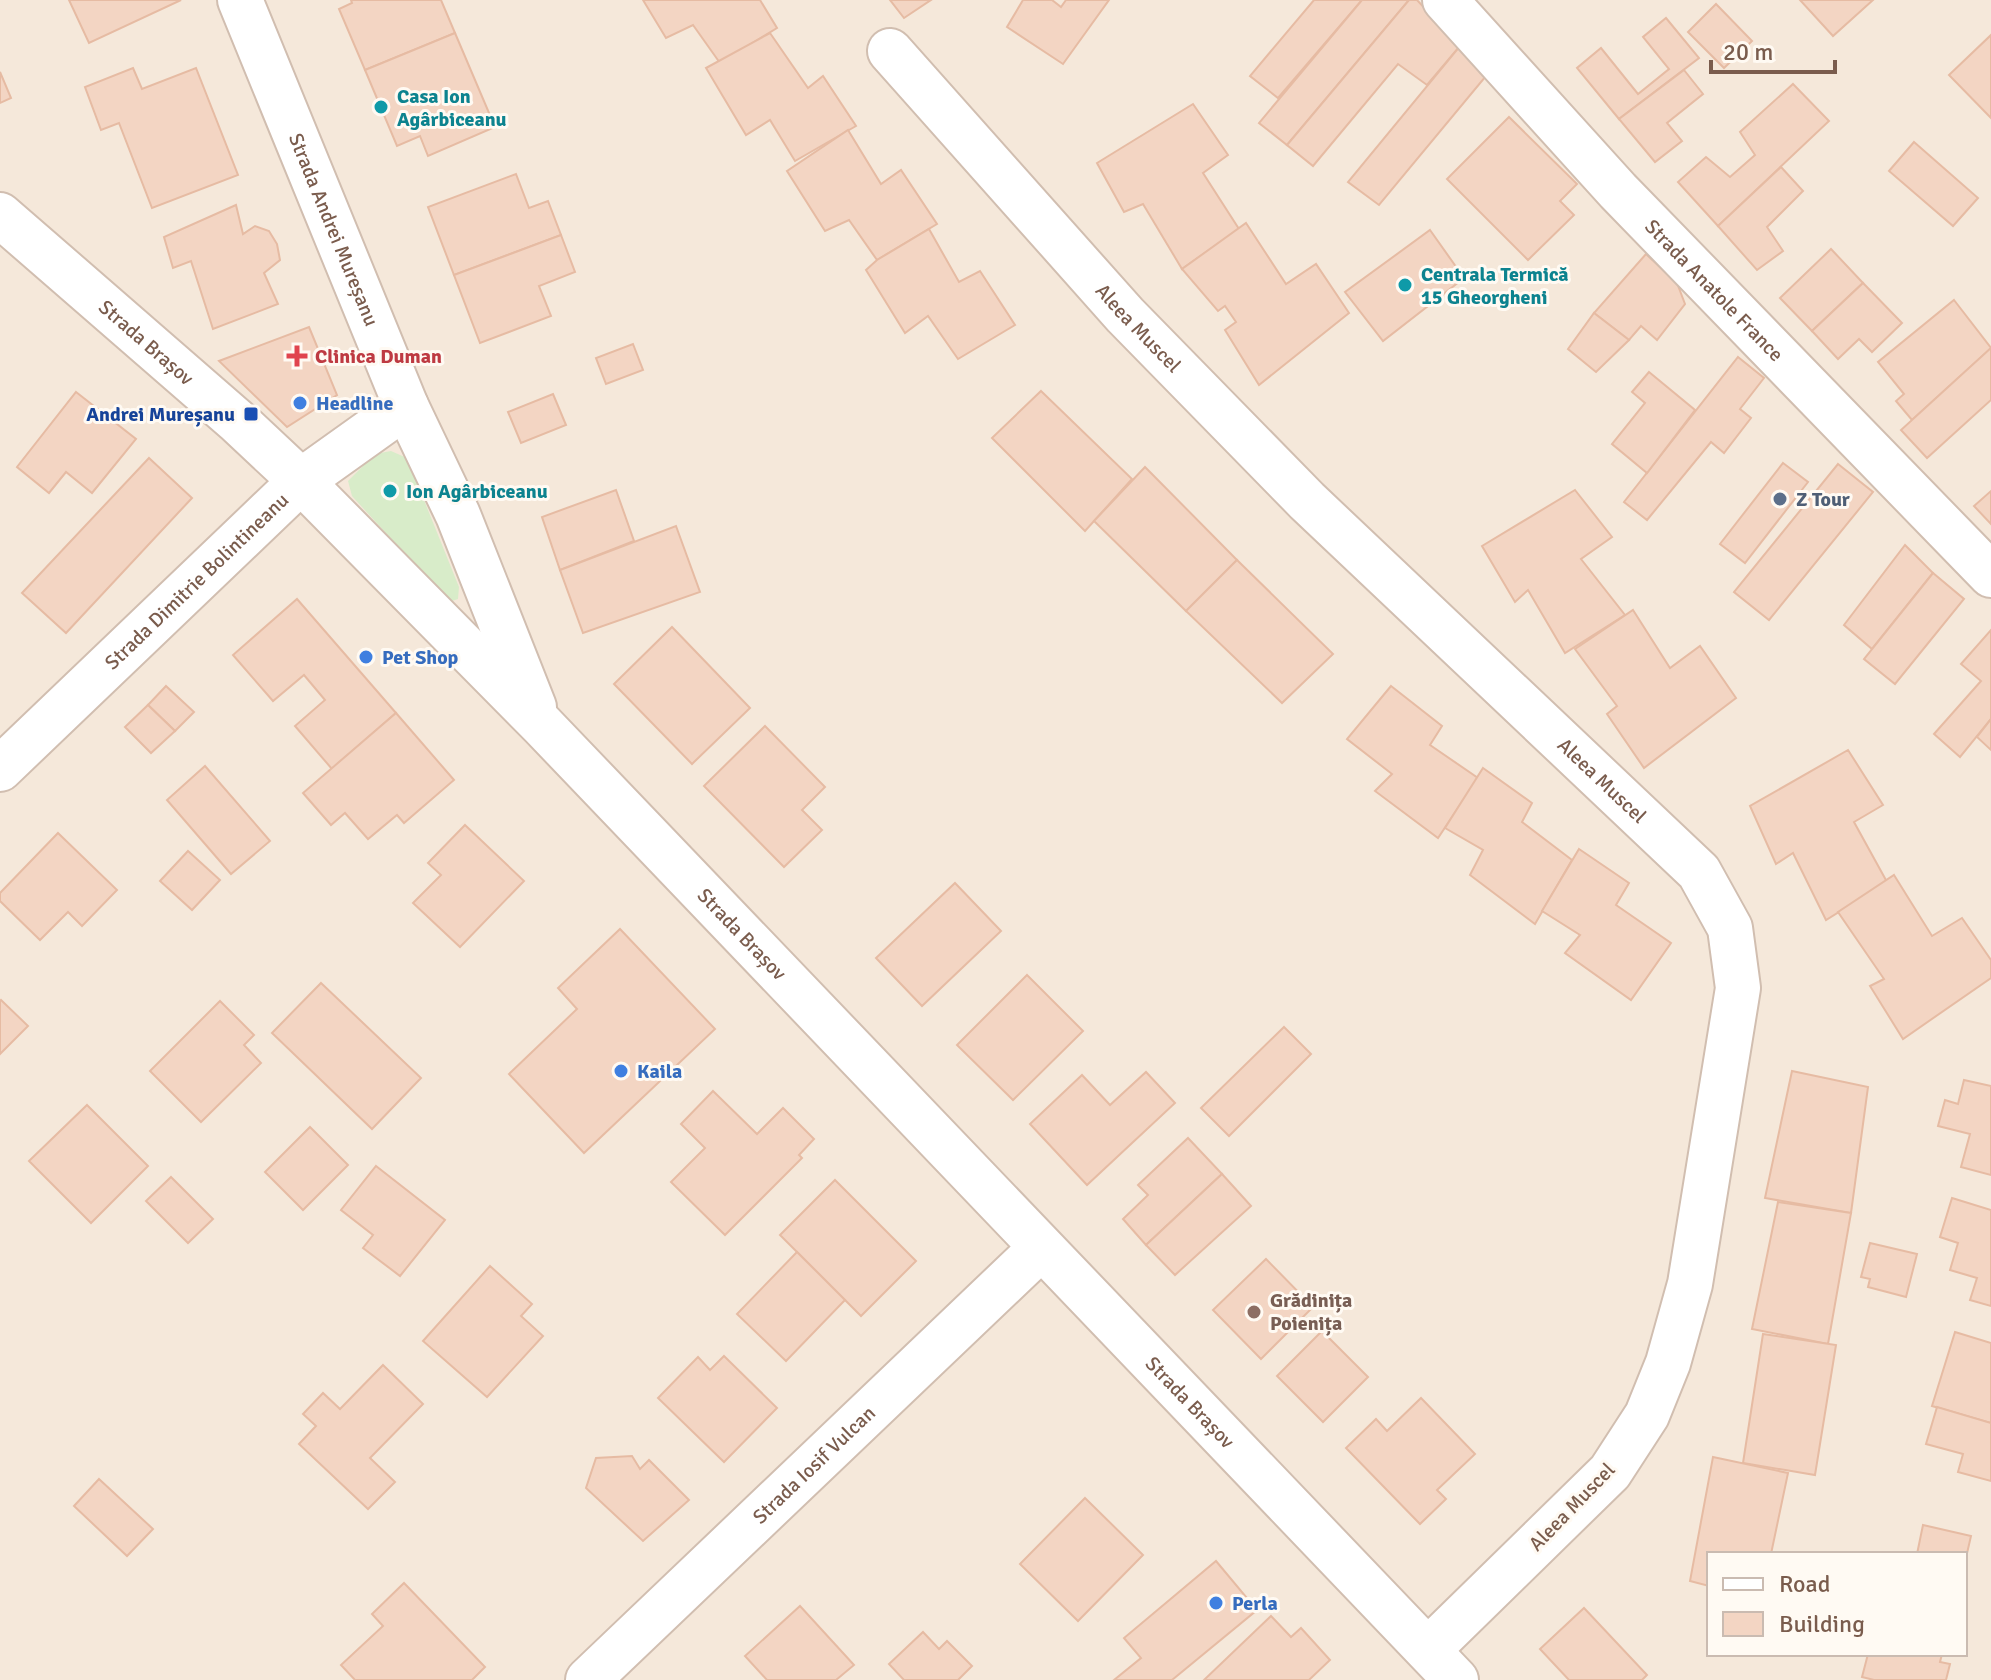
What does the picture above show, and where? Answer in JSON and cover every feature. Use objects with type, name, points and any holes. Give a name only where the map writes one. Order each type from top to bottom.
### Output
[{"type":"street","name":"Strada Andrei Mureșanu","points":[[240,0],[406,406],[458,515],[542,725]]},
{"type":"street","name":"Strada Anatole France","points":[[1445,0],[1618,191],[1991,575]]},
{"type":"street","name":"Aleea Muscel","points":[[890,51],[1125,315],[1296,490],[1699,872],[1730,928],[1738,988],[1690,1284],[1668,1363],[1647,1415],[1610,1472],[1442,1665]]},
{"type":"street","name":"Strada Brașov","points":[[0,215],[238,422],[301,481],[542,725],[1442,1665]]},
{"type":"street","name":"Strada Dimitrie Bolintineanu","points":[[0,769],[301,481],[406,406]]},
{"type":"street","name":"Strada Iosif Vulcan","points":[[588,1680],[1041,1248]]},
{"type":"shaded area","points":[[0,0],[1991,0],[1991,1680],[0,1680]]},
{"type":"green space","points":[[391,451],[407,458],[459,587],[458,599],[449,602],[352,496],[348,481],[375,454]]},
{"type":"building","points":[[69,0],[181,0],[89,43]]},
{"type":"building","points":[[351,0],[441,0],[455,33],[365,70],[339,9],[352,3]]},
{"type":"building","points":[[643,0],[760,0],[777,28],[720,63],[693,25],[666,38]]},
{"type":"building","points":[[890,0],[931,0],[904,18]]},
{"type":"building","points":[[1023,0],[1052,0],[1061,7],[1066,0],[1109,0],[1063,64],[1007,27]]},
{"type":"building","points":[[1314,0],[1362,0],[1278,98],[1250,76]]},
{"type":"building","points":[[1362,0],[1409,0],[1287,145],[1259,123]]},
{"type":"building","points":[[1409,0],[1417,0],[1460,46],[1427,85],[1398,64],[1313,166],[1287,145]]},
{"type":"building","points":[[1800,0],[1873,0],[1833,36]]},
{"type":"building","points":[[1716,4],[1752,41],[1724,68],[1688,32]]},
{"type":"building","points":[[1666,18],[1699,58],[1619,119],[1577,68],[1601,48],[1638,94],[1669,69],[1643,37]]},
{"type":"building","points":[[455,33],[495,127],[428,156],[420,136],[397,146],[365,70]]},
{"type":"building","points":[[770,33],[808,88],[823,76],[856,126],[795,161],[770,120],[746,135],[706,68]]},
{"type":"building","points":[[1991,35],[1991,118],[1949,75]]},
{"type":"building","points":[[1460,46],[1486,76],[1379,205],[1348,182]]},
{"type":"building","points":[[133,68],[142,89],[196,68],[238,175],[152,208],[119,123],[101,130],[85,87]]},
{"type":"building","points":[[1684,70],[1703,94],[1667,123],[1682,141],[1655,162],[1619,119]]},
{"type":"building","points":[[0,72],[11,98],[0,103]]},
{"type":"building","points":[[1793,84],[1829,121],[1718,226],[1678,182],[1706,157],[1730,177],[1755,155],[1740,132]]},
{"type":"building","points":[[1193,104],[1228,155],[1203,173],[1239,229],[1182,269],[1143,204],[1124,212],[1097,163]]},
{"type":"building","points":[[1509,117],[1577,184],[1560,201],[1574,215],[1528,260],[1447,179]]},
{"type":"building","points":[[848,130],[881,184],[901,170],[937,224],[877,260],[849,220],[825,231],[787,171]]},
{"type":"building","points":[[1914,142],[1978,198],[1953,226],[1889,171]]},
{"type":"building","points":[[1781,167],[1803,191],[1767,227],[1783,251],[1757,270],[1718,226]]},
{"type":"building","points":[[516,174],[529,208],[548,201],[561,235],[454,275],[428,207]]},
{"type":"building","points":[[236,205],[243,234],[255,226],[269,231],[277,244],[280,260],[264,273],[278,304],[213,329],[191,261],[173,268],[164,237]]},
{"type":"building","points":[[1246,223],[1286,284],[1316,264],[1349,313],[1259,385],[1225,330],[1236,322],[1225,306],[1218,311],[1182,269]]},
{"type":"building","points":[[929,229],[959,282],[980,271],[1015,325],[958,359],[928,316],[905,333],[866,270]]},
{"type":"building","name":"Centrala Termică 15 Gheorgheni","points":[[1430,230],[1464,278],[1383,341],[1345,292]]},
{"type":"building","points":[[561,235],[575,272],[539,286],[551,316],[480,343],[454,275]]},
{"type":"building","points":[[1831,249],[1863,283],[1812,331],[1780,298]]},
{"type":"building","points":[[1646,254],[1677,283],[1685,304],[1657,340],[1641,326],[1629,340],[1594,313]]},
{"type":"building","points":[[1863,283],[1902,323],[1872,352],[1859,339],[1838,359],[1812,331]]},
{"type":"building","points":[[1954,300],[1991,348],[1912,420],[1896,401],[1904,394],[1878,362]]},
{"type":"building","points":[[1594,313],[1629,340],[1596,372],[1568,349]]},
{"type":"building","points":[[309,327],[337,395],[287,427],[219,361]]},
{"type":"building","points":[[633,344],[643,370],[606,384],[596,358]]},
{"type":"building","points":[[1991,348],[1991,400],[1927,458],[1901,430]]},
{"type":"building","points":[[1738,357],[1764,378],[1740,409],[1751,418],[1724,453],[1711,442],[1647,520],[1624,502]]},
{"type":"building","points":[[1649,372],[1695,410],[1647,473],[1612,444],[1645,403],[1632,392]]},
{"type":"building","points":[[1041,391],[1132,479],[1085,531],[992,438]]},
{"type":"building","points":[[76,392],[136,439],[92,493],[66,472],[49,493],[17,467]]},
{"type":"building","points":[[553,394],[566,425],[521,443],[508,412]]},
{"type":"building","points":[[149,458],[192,498],[66,633],[22,593]]},
{"type":"building","points":[[1783,463],[1808,482],[1745,563],[1720,544]]},
{"type":"building","points":[[1838,464],[1873,492],[1769,620],[1734,592]]},
{"type":"building","points":[[1145,467],[1237,560],[1186,611],[1094,521]]},
{"type":"building","points":[[616,490],[634,541],[560,570],[542,517]]},
{"type":"building","points":[[1575,490],[1612,537],[1581,559],[1625,615],[1565,653],[1528,590],[1515,602],[1482,546]]},
{"type":"building","points":[[1991,491],[1991,524],[1974,506]]},
{"type":"building","points":[[676,526],[700,592],[583,633],[560,570]]},
{"type":"building","points":[[1905,545],[1933,573],[1872,649],[1844,625]]},
{"type":"building","points":[[1237,560],[1333,654],[1282,703],[1186,611]]},
{"type":"building","points":[[1933,573],[1964,599],[1895,684],[1864,659]]},
{"type":"building","points":[[297,599],[396,713],[332,769],[295,726],[325,700],[304,675],[273,701],[233,655]]},
{"type":"building","points":[[1633,610],[1670,668],[1700,646],[1736,698],[1644,768],[1607,714],[1617,706],[1575,649]]},
{"type":"building","points":[[672,627],[750,708],[692,764],[614,684]]},
{"type":"building","points":[[1991,630],[1991,719],[1960,757],[1934,734],[1981,681],[1961,664]]},
{"type":"building","points":[[166,686],[194,712],[175,731],[148,705]]},
{"type":"building","points":[[1391,686],[1442,726],[1430,745],[1478,778],[1438,838],[1375,791],[1392,774],[1347,739]]},
{"type":"building","points":[[148,705],[175,731],[151,753],[125,727]]},
{"type":"building","points":[[396,713],[454,780],[404,823],[397,815],[368,839],[345,813],[331,825],[303,793]]},
{"type":"building","points":[[1991,719],[1991,750],[1977,737]]},
{"type":"building","points":[[765,726],[825,787],[802,810],[822,830],[784,867],[704,786]]},
{"type":"building","points":[[1848,750],[1883,805],[1854,822],[1887,882],[1826,920],[1793,853],[1776,864],[1750,806]]},
{"type":"building","points":[[205,766],[270,841],[231,874],[167,800]]},
{"type":"building","points":[[1483,768],[1532,803],[1522,822],[1572,860],[1535,924],[1470,875],[1483,850],[1445,828]]},
{"type":"building","points":[[465,825],[524,881],[460,947],[413,903],[441,875],[428,863]]},
{"type":"building","points":[[58,833],[117,890],[82,926],[68,912],[40,940],[0,901],[0,893]]},
{"type":"building","points":[[1579,849],[1629,883],[1616,905],[1671,943],[1631,1000],[1565,953],[1580,935],[1542,911]]},
{"type":"building","points":[[188,851],[220,880],[192,910],[160,881]]},
{"type":"building","points":[[1894,875],[1932,936],[1962,918],[1991,960],[1991,978],[1903,1039],[1870,986],[1884,979],[1838,912]]},
{"type":"building","points":[[955,883],[1001,931],[922,1006],[876,958]]},
{"type":"building","points":[[620,929],[715,1029],[584,1153],[509,1074],[577,1009],[558,988]]},
{"type":"building","points":[[1027,975],[1083,1031],[1013,1100],[957,1045]]},
{"type":"building","points":[[321,983],[421,1078],[372,1129],[272,1033]]},
{"type":"building","points":[[0,1001],[28,1026],[0,1054]]},
{"type":"building","points":[[220,1001],[254,1035],[244,1045],[261,1063],[201,1122],[150,1071]]},
{"type":"building","points":[[1284,1027],[1311,1054],[1229,1136],[1201,1108]]},
{"type":"building","points":[[1792,1071],[1868,1087],[1851,1213],[1765,1198]]},
{"type":"building","points":[[1146,1072],[1175,1103],[1087,1185],[1030,1124],[1082,1075],[1110,1105]]},
{"type":"building","points":[[1964,1080],[1991,1086],[1991,1175],[1961,1167],[1970,1134],[1938,1126],[1945,1100],[1958,1104]]},
{"type":"building","points":[[713,1091],[757,1134],[783,1108],[814,1139],[799,1155],[802,1158],[725,1235],[671,1182],[705,1148],[681,1124]]},
{"type":"building","points":[[87,1105],[148,1166],[91,1223],[29,1161]]},
{"type":"building","points":[[310,1127],[348,1165],[303,1210],[265,1172]]},
{"type":"building","points":[[1188,1138],[1222,1174],[1146,1245],[1123,1219],[1148,1195],[1138,1185]]},
{"type":"building","points":[[376,1166],[445,1220],[400,1276],[363,1248],[373,1235],[341,1210]]},
{"type":"building","points":[[1222,1174],[1251,1206],[1175,1275],[1146,1245]]},
{"type":"building","points":[[171,1177],[213,1219],[188,1243],[146,1201]]},
{"type":"building","points":[[835,1180],[916,1261],[861,1316],[780,1235]]},
{"type":"building","points":[[1952,1198],[1991,1210],[1991,1306],[1970,1300],[1977,1278],[1950,1270],[1958,1243],[1940,1237]]},
{"type":"building","points":[[1778,1202],[1851,1213],[1828,1344],[1752,1329]]},
{"type":"building","points":[[1870,1243],[1917,1254],[1906,1297],[1868,1287],[1870,1279],[1861,1277]]},
{"type":"building","points":[[797,1252],[845,1300],[786,1361],[737,1314]]},
{"type":"building","points":[[1266,1259],[1313,1307],[1261,1359],[1213,1310]]},
{"type":"building","points":[[490,1266],[532,1304],[521,1316],[543,1336],[487,1397],[423,1341]]},
{"type":"building","points":[[1322,1331],[1368,1377],[1323,1422],[1277,1376]]},
{"type":"building","points":[[1955,1332],[1991,1343],[1991,1423],[1932,1406]]},
{"type":"building","points":[[1763,1334],[1836,1345],[1815,1475],[1743,1463]]},
{"type":"building","points":[[724,1356],[777,1408],[724,1462],[658,1398],[698,1357],[710,1370]]},
{"type":"building","points":[[383,1365],[423,1404],[370,1458],[395,1482],[368,1509],[299,1444],[316,1426],[303,1414],[323,1393],[340,1409]]},
{"type":"building","points":[[1421,1398],[1475,1454],[1437,1490],[1446,1499],[1420,1524],[1346,1448],[1376,1419],[1387,1431]]},
{"type":"building","points":[[1937,1407],[1991,1423],[1991,1481],[1958,1472],[1963,1454],[1926,1444]]},
{"type":"building","points":[[632,1456],[640,1469],[649,1460],[689,1500],[643,1541],[586,1488],[596,1458]]},
{"type":"building","points":[[1713,1457],[1788,1473],[1771,1552],[1707,1552],[1707,1585],[1690,1581]]},
{"type":"building","points":[[99,1479],[153,1529],[127,1556],[74,1506]]},
{"type":"building","points":[[1085,1498],[1143,1555],[1078,1621],[1020,1564]]},
{"type":"building","points":[[1923,1525],[1971,1536],[1967,1553],[1917,1552]]},
{"type":"building","points":[[1216,1561],[1257,1610],[1172,1680],[1114,1680],[1141,1658],[1124,1638]]},
{"type":"building","points":[[404,1583],[485,1667],[472,1680],[355,1680],[341,1665],[383,1626],[372,1614]]},
{"type":"building","points":[[800,1606],[854,1665],[836,1680],[767,1680],[745,1656]]},
{"type":"building","points":[[1584,1608],[1647,1675],[1642,1680],[1569,1680],[1540,1649]]},
{"type":"building","points":[[1271,1616],[1291,1637],[1301,1628],[1330,1660],[1309,1680],[1204,1680]]},
{"type":"building","points":[[923,1632],[939,1649],[947,1641],[972,1666],[958,1680],[904,1680],[889,1664]]},
{"type":"building","points":[[1867,1656],[1942,1656],[1940,1662],[1950,1664],[1946,1680],[1874,1680],[1862,1677]]},
{"type":"place","name":"Casa Ion Agârbiceanu","points":[[381,107]]},
{"type":"place","name":"Centrala Termică 15 Gheorgheni","points":[[1405,285]]},
{"type":"place","name":"Clinica Duman","points":[[297,356]]},
{"type":"place","name":"Headline","points":[[300,403]]},
{"type":"place","name":"Andrei Mureșanu","points":[[251,414]]},
{"type":"place","name":"Ion Agârbiceanu","points":[[390,491]]},
{"type":"place","name":"Z Tour","points":[[1780,499]]},
{"type":"place","name":"Pet Shop","points":[[366,657]]},
{"type":"place","name":"Kaila","points":[[621,1071]]},
{"type":"place","name":"Grădinița Poienița","points":[[1254,1312]]},
{"type":"place","name":"Perla","points":[[1216,1603]]}]
